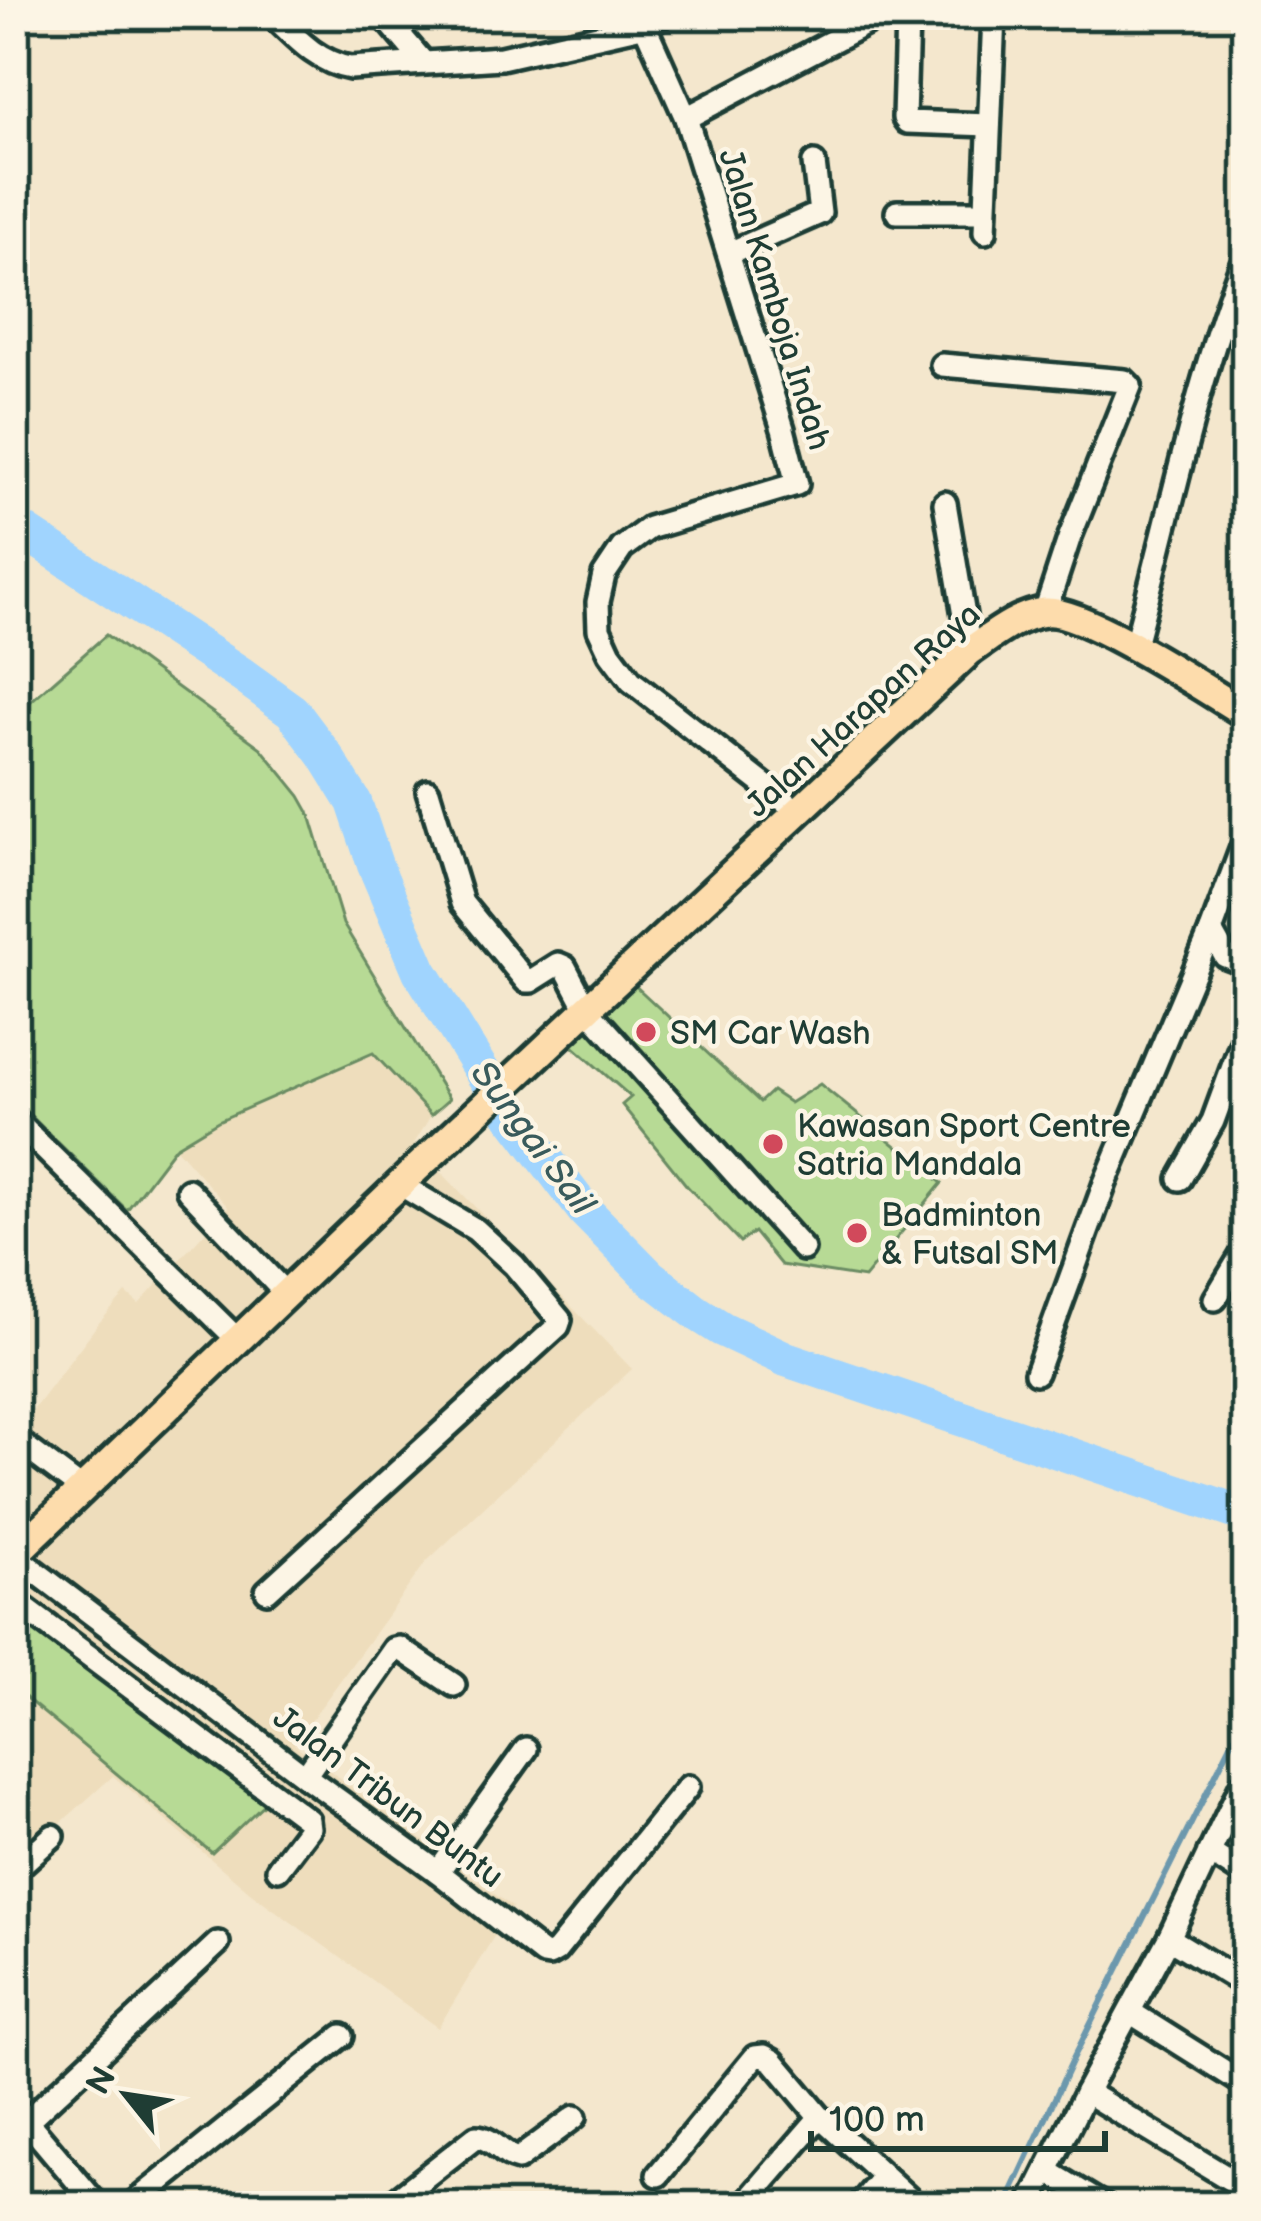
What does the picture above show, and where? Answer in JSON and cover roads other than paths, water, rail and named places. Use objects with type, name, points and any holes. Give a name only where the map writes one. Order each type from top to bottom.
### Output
[{"type":"main road","points":[[1046,612],[1082,620],[1246,714]]},
{"type":"main road","name":"Jalan Harapan Raya","points":[[409,1177],[970,651],[1005,627],[1046,612]]},
{"type":"main road","points":[[15,1555],[409,1177]]},
{"type":"street","points":[[272,15],[316,56],[350,68],[501,58],[650,18]]},
{"type":"street","points":[[383,15],[424,63]]},
{"type":"street","points":[[686,118],[882,15]]},
{"type":"street","points":[[902,15],[907,19],[904,118],[910,123],[989,125]]},
{"type":"street","points":[[897,212],[985,222],[994,15]]},
{"type":"street","name":"Jalan Kamboja Indah","points":[[650,18],[729,253],[784,429],[796,484],[650,528],[622,548],[604,575],[599,629],[631,681],[800,813]]},
{"type":"street","points":[[729,253],[820,213],[814,163]]},
{"type":"street","points":[[1134,648],[1193,413],[1246,253]]},
{"type":"street","points":[[942,365],[1130,386],[1069,539],[1046,612]]},
{"type":"street","points":[[945,503],[970,651]]},
{"type":"street","points":[[428,791],[466,909],[526,981],[558,964],[565,967],[578,1018],[803,1249]]},
{"type":"street","points":[[1036,1372],[1105,1184],[1246,837]]},
{"type":"street","points":[[1211,931],[1225,956],[1246,964]]},
{"type":"street","points":[[1180,1179],[1214,1121],[1246,1031]]},
{"type":"street","points":[[15,1120],[239,1341]]},
{"type":"street","points":[[267,1591],[555,1331],[560,1320],[514,1265],[409,1177]]},
{"type":"street","points":[[188,1190],[287,1295]]},
{"type":"street","points":[[1215,1299],[1246,1248]]},
{"type":"street","points":[[15,1439],[83,1490]]},
{"type":"street","name":"Jalan Tribun Buntu","points":[[15,1555],[542,1954],[553,1954],[688,1786]]},
{"type":"street","points":[[15,1601],[308,1820],[309,1828],[278,1869]]},
{"type":"street","points":[[305,1777],[394,1648],[454,1685]]},
{"type":"street","points":[[438,1873],[526,1749]]},
{"type":"street","points":[[1029,2206],[1246,1782]]},
{"type":"street","points":[[15,1870],[53,1836]]},
{"type":"street","points":[[1209,1852],[1246,1876]]},
{"type":"street","points":[[1169,1938],[1246,1985]]},
{"type":"street","points":[[98,2206],[19,2119],[218,1943]]},
{"type":"street","points":[[1130,2012],[1246,2085]]},
{"type":"street","points":[[130,2206],[342,2036]]},
{"type":"street","points":[[658,2175],[755,2057],[764,2056],[820,2117],[917,2206]]},
{"type":"street","points":[[1086,2092],[1246,2189]]},
{"type":"street","points":[[388,2206],[476,2137],[518,2159],[575,2117]]},
{"type":"street","points":[[743,2206],[820,2117]]},
{"type":"street","points":[[1047,2171],[1105,2206]]},
{"type":"street","points":[[859,2206],[883,2177]]},
{"type":"waterway","name":"Sungai Sail","points":[[15,525],[292,711],[354,802],[420,971],[497,1096],[585,1211],[649,1276],[722,1329],[786,1359],[1246,1515]]},
{"type":"waterway","points":[[1005,2206],[1246,1714]]},
{"type":"place","name":"SM Car Wash","points":[[646,1032]]},
{"type":"place","name":"Kawasan Sport Centre Satria Mandala","points":[[773,1144]]},
{"type":"place","name":"Badminton & Futsal SM","points":[[857,1233]]}]
